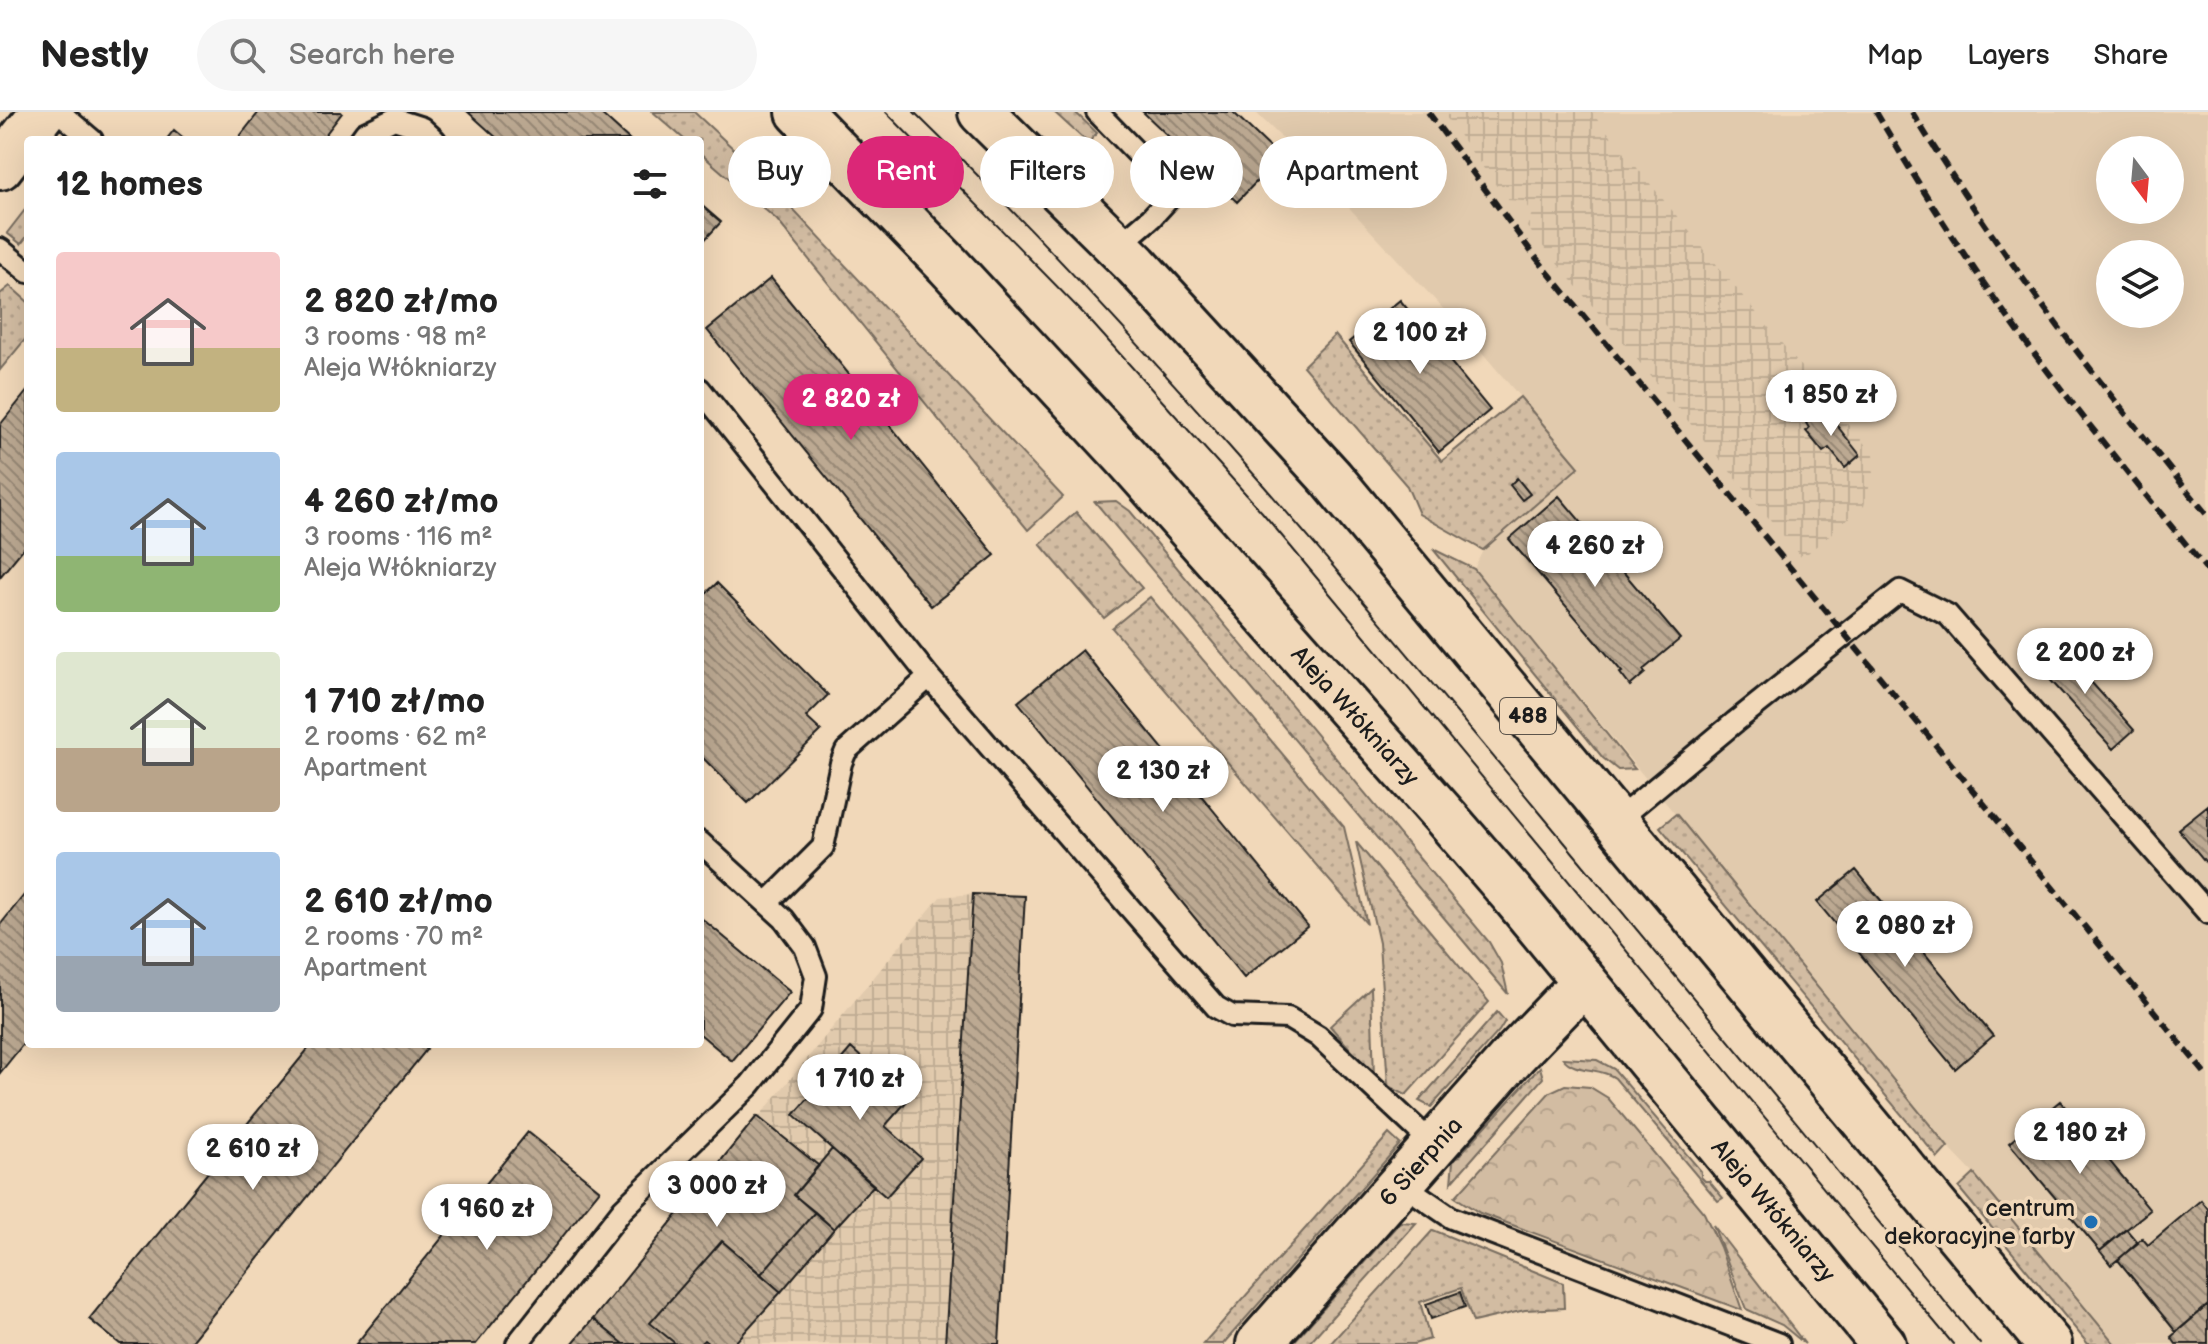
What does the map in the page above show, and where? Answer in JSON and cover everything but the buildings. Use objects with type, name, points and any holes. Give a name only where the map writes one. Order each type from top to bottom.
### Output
[{"type":"main road","points":[[24,136],[43,112]]},
{"type":"main road","name":"Aleja Włókniarzy","points":[[799,112],[948,265],[1125,456],[1442,813],[1883,1344]]},
{"type":"main road","name":"488","points":[[981,112],[1117,247],[1331,478],[2049,1344]]},
{"type":"main road","points":[[0,167],[24,136]]},
{"type":"main road","name":"6 Sierpnia","points":[[1259,1344],[1515,1054],[1584,982]]},
{"type":"lane","points":[[59,112],[87,136]]},
{"type":"lane","points":[[1097,112],[1170,187],[1172,195],[1117,247]]},
{"type":"lane","points":[[363,136],[394,119],[422,128],[431,136]]},
{"type":"lane","points":[[0,249],[24,269]]},
{"type":"lane","points":[[704,394],[929,677],[1216,1007],[1232,1016],[1288,1018],[1318,1036],[1435,1146]]},
{"type":"lane","points":[[1616,821],[1900,591],[1948,615],[2208,913]]},
{"type":"lane","points":[[767,903],[823,847],[846,751],[929,677]]},
{"type":"lane","points":[[517,1344],[623,1209],[750,1085],[811,1009],[816,976],[805,947],[784,919],[704,846]]},
{"type":"lane","points":[[1401,1183],[1452,1218],[1779,1344]]},
{"type":"shaded area","points":[[1255,112],[2208,112],[2208,1344],[2115,1344],[1948,1147],[1474,569],[1483,550],[1579,466],[1462,329],[1349,208],[1447,208],[1447,136],[1280,136]]},
{"type":"shaded area","points":[[1452,112],[1591,112],[1877,459],[1864,506],[1802,558],[1527,227],[1532,213],[1523,201],[1507,200],[1446,117]]},
{"type":"shaded area","points":[[973,894],[1025,896],[999,1344],[572,1344],[940,897]]},
{"type":"green space","points":[[653,112],[694,112],[728,144],[728,177],[704,156],[704,136],[680,136]]},
{"type":"green space","points":[[1054,112],[1075,112],[1097,133],[1094,136],[1080,136]]},
{"type":"green space","points":[[763,208],[791,208],[1063,497],[1028,530],[777,220]]},
{"type":"green space","points":[[24,211],[24,240],[21,244],[7,233]]},
{"type":"green space","points":[[10,286],[24,298],[24,341],[0,370],[0,294]]},
{"type":"green space","points":[[1335,335],[1442,461],[1520,397],[1579,467],[1483,550],[1419,514],[1407,486],[1303,366]]},
{"type":"green space","points":[[1116,501],[1130,511],[1489,942],[1501,963],[1508,994],[1095,502]]},
{"type":"green space","points":[[1076,512],[1142,588],[1104,618],[1040,544]]},
{"type":"green space","points":[[1433,549],[1474,569],[1635,769],[1618,770],[1603,758]]},
{"type":"green space","points":[[1150,597],[1344,827],[1367,924],[1112,628]]},
{"type":"green space","points":[[1676,814],[1948,1147],[1938,1158],[1660,827]]},
{"type":"green space","points":[[1356,842],[1489,1002],[1406,1095],[1388,1086],[1379,943]]},
{"type":"green space","points":[[1371,988],[1374,1076],[1330,1026]]},
{"type":"green space","points":[[1497,1012],[1505,1021],[1499,1031],[1431,1107],[1419,1101]]},
{"type":"green space","points":[[1563,1058],[1597,1060],[1614,1069],[1701,1171],[1701,1177],[1709,1181],[1723,1198],[1718,1201],[1615,1078],[1574,1066]]},
{"type":"green space","points":[[1540,1067],[1543,1078],[1451,1183],[1453,1162]]},
{"type":"green space","points":[[1565,1085],[1590,1087],[1608,1098],[1704,1213],[1720,1247],[1742,1310],[1480,1213],[1455,1197],[1550,1092]]},
{"type":"green space","points":[[1389,1134],[1400,1144],[1223,1344],[1203,1344]]},
{"type":"green space","points":[[1974,1174],[2115,1344],[2088,1344],[1959,1188]]},
{"type":"green space","points":[[1400,1222],[1416,1223],[1308,1344],[1292,1344]]},
{"type":"green space","points":[[1713,1225],[1805,1344],[1782,1325],[1746,1309]]},
{"type":"green space","points":[[1433,1230],[1563,1283],[1564,1308],[1525,1310],[1473,1322],[1461,1288],[1420,1302],[1430,1339],[1414,1344],[1330,1344]]},
{"type":"tram line","points":[[886,112],[1085,315],[1262,512],[1953,1344]]},
{"type":"tram line","points":[[914,112],[1077,279],[1311,540],[1980,1344]]},
{"type":"railway","points":[[1428,112],[1533,254],[2208,1077]]},
{"type":"railway","points":[[1876,112],[1946,226],[2022,337],[2208,571]]},
{"type":"railway","points":[[1912,112],[2016,269],[2208,516]]},
{"type":"place","name":"centrum dekoracyjne farby","points":[[2091,1222]]}]
